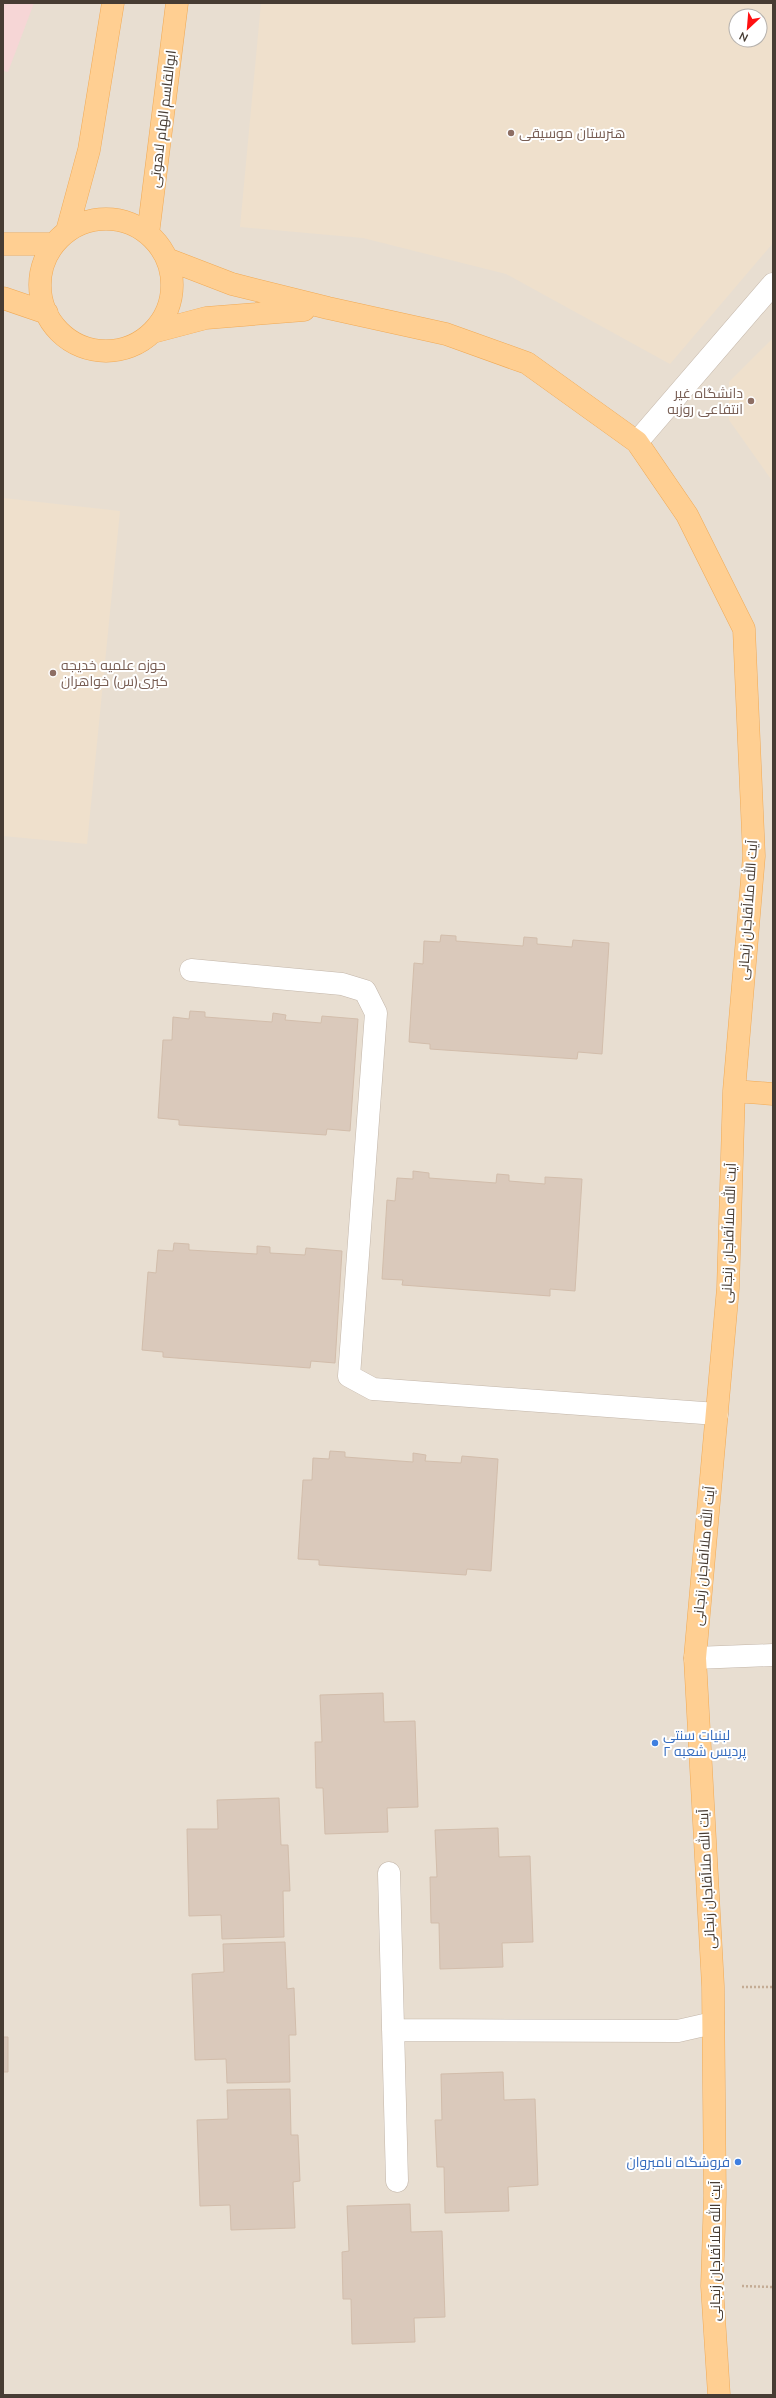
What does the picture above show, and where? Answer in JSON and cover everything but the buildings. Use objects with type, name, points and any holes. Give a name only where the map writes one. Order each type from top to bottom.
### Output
[{"type":"main road","points":[[3,244],[60,238],[87,221],[108,218],[129,223],[148,234],[159,246],[167,259],[171,275],[172,291],[166,313],[152,332],[134,345],[112,350],[88,349],[68,339],[52,322],[42,302],[40,279],[44,261],[60,238],[89,150],[114,3]]},
{"type":"main road","name":"ابوالقاسم الهام لاهوتی","points":[[148,234],[177,3]]},
{"type":"main road","points":[[167,259],[232,284],[328,308]]},
{"type":"main road","points":[[3,298],[47,312]]},
{"type":"main road","points":[[152,332],[206,318],[246,313],[328,308]]},
{"type":"main road","name":"آیت الله ملاآقاجان زنجانی","points":[[328,308],[446,334],[527,363],[637,442],[687,515],[744,629],[754,856],[734,1091],[728,1288],[695,1658],[713,2023],[715,2196],[712,2286],[719,2395]]},
{"type":"main road","points":[[734,1091],[773,1094]]},
{"type":"street","points":[[637,442],[773,284]]},
{"type":"street","points":[[191,970],[342,984],[365,991],[376,1013],[349,1376],[373,1390],[717,1414]]},
{"type":"street","points":[[695,1658],[773,1655]]},
{"type":"street","points":[[389,1873],[396,2181]]},
{"type":"street","points":[[393,2030],[678,2031],[713,2023]]},
{"type":"shaded area","points":[[3,3],[773,3],[773,2395],[3,2395]]},
{"type":"shaded area","points":[[3,3],[34,3],[8,72],[3,71]]},
{"type":"shaded area","name":"هنرستان موسیقی","points":[[261,3],[773,3],[773,243],[670,364],[506,274],[363,238],[240,227]]},
{"type":"shaded area","name":"دانشگاه غیر انتفاعی روزبه","points":[[773,338],[773,482],[729,420],[729,382]]},
{"type":"shaded area","name":"حوزه علمیه خدیجه کبری(س) خواهران","points":[[3,498],[120,511],[87,844],[3,836]]},
{"type":"place","name":"هنرستان موسیقی","points":[[511,133]]},
{"type":"place","name":"دانشگاه غیر انتفاعی روزبه","points":[[751,401]]},
{"type":"place","name":"حوزه علمیه خدیجه کبری(س) خواهران","points":[[53,673]]},
{"type":"place","name":"لبنیات سنتی پردیس شعبه ۲","points":[[655,1743]]},
{"type":"place","name":"فروشگاه نامبروان","points":[[738,2162]]}]
